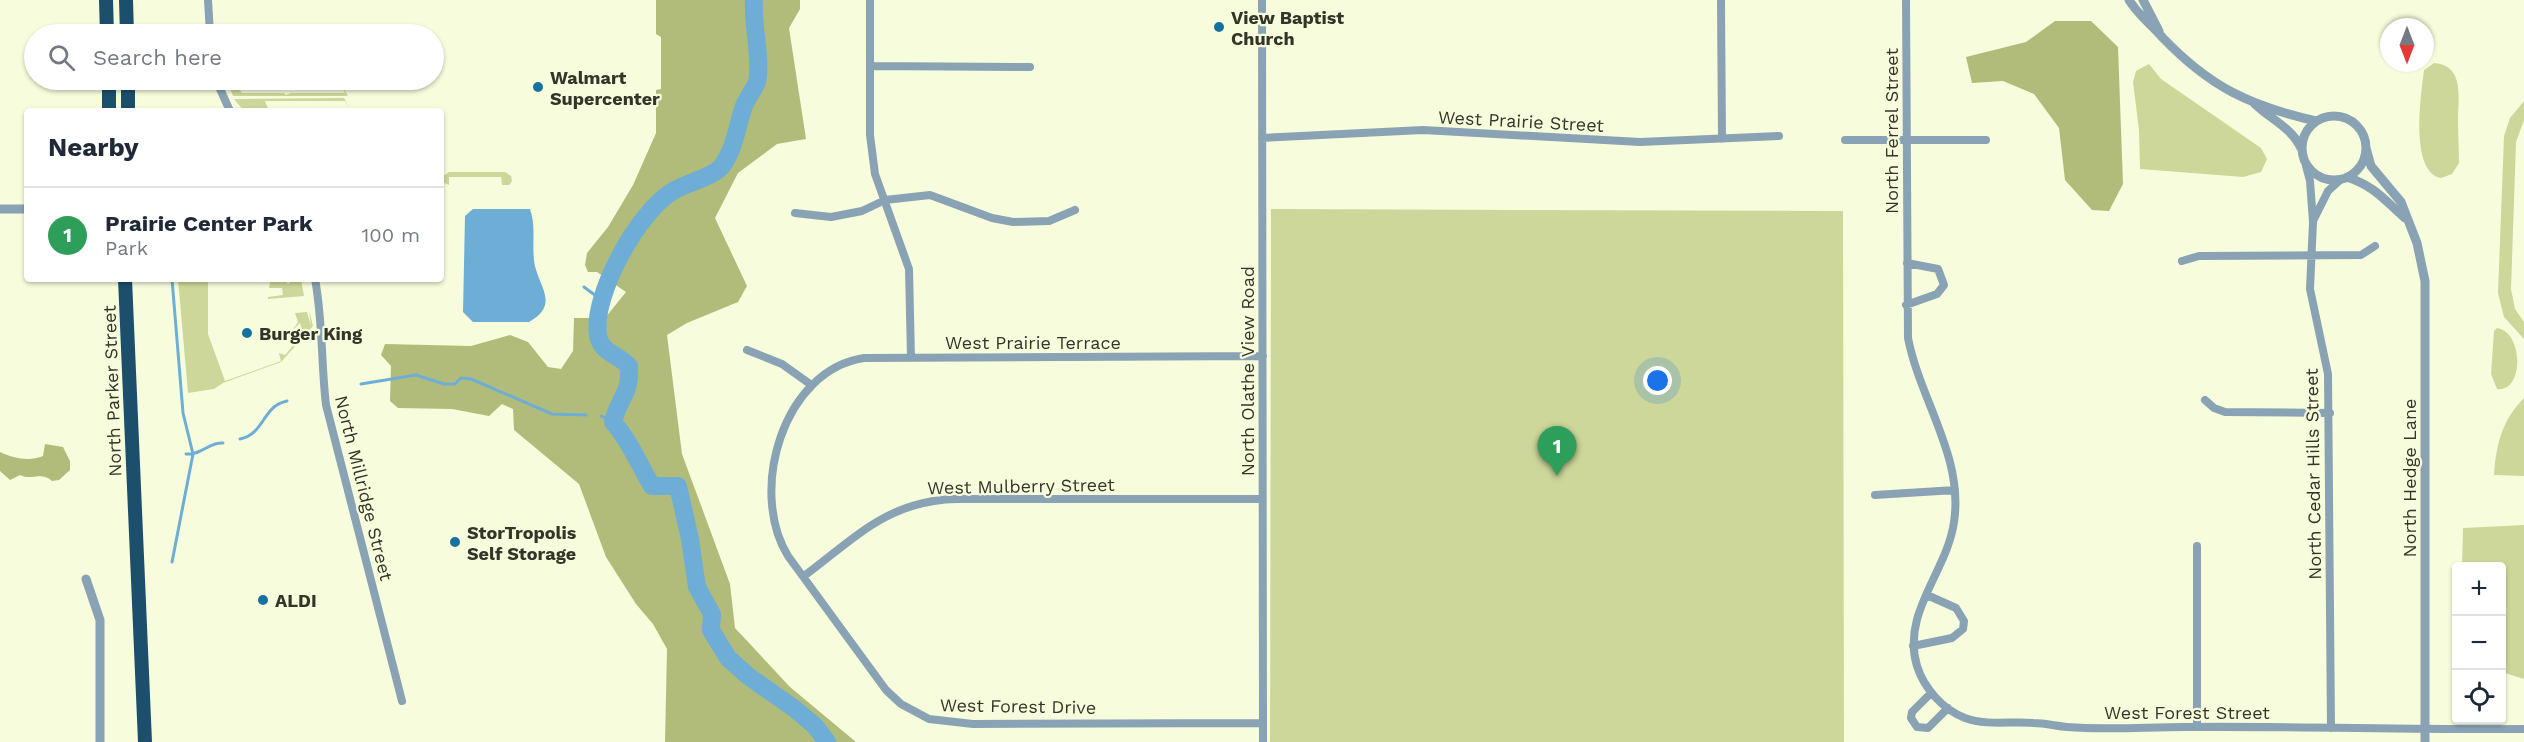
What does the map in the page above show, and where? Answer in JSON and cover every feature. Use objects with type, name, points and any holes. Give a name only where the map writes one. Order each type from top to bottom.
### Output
[{"type":"highway","points":[[106,0],[107,24]]},
{"type":"highway","points":[[126,0],[127,24]]},
{"type":"highway","points":[[109,90],[110,108]]},
{"type":"highway","points":[[128,90],[128,108]]},
{"type":"highway","name":"North Parker Street","points":[[125,282],[144,742]]},
{"type":"street","points":[[208,0],[209,24]]},
{"type":"street","points":[[870,0],[870,66],[875,174],[909,269],[911,358]]},
{"type":"street","name":"North Olathe View Road","points":[[1262,0],[1263,742]]},
{"type":"street","points":[[1721,0],[1722,139]]},
{"type":"street","name":"North Ferrel Street","points":[[1906,0],[1906,305],[1912,361],[1947,453],[1955,490],[1954,522],[1950,538],[1916,620],[1913,646],[1917,667],[1931,693],[1950,709]]},
{"type":"street","points":[[2129,0],[2138,15],[2211,82],[2254,103],[2316,121],[2336,115],[2346,118],[2361,130],[2366,148],[2361,165],[2343,178],[2321,178],[2306,166],[2295,136],[2268,117],[2254,103]]},
{"type":"street","points":[[2143,0],[2161,36]]},
{"type":"street","points":[[870,66],[1030,67]]},
{"type":"street","points":[[221,90],[229,108]]},
{"type":"street","points":[[2301,149],[2303,138],[2316,121]]},
{"type":"street","name":"West Prairie Street","points":[[1262,138],[1423,130],[1629,142],[1779,136]]},
{"type":"street","points":[[1845,140],[1986,140]]},
{"type":"street","name":"North Hedge Lane","points":[[2366,148],[2371,166],[2395,192],[2419,249],[2426,296],[2425,742]]},
{"type":"street","name":"North Cedar Hills Street","points":[[2306,166],[2310,181],[2313,222],[2310,289],[2328,374],[2330,413],[2331,728]]},
{"type":"street","name":"North Hedge Lane","points":[[2343,178],[2366,184],[2380,193],[2405,218]]},
{"type":"street","name":"North Cedar Hills Street","points":[[2313,222],[2328,191],[2343,178]]},
{"type":"street","points":[[795,213],[831,217],[848,214],[885,200],[930,195],[992,218],[1013,222],[1049,221],[1075,210]]},
{"type":"street","points":[[0,209],[24,209]]},
{"type":"street","points":[[2182,261],[2199,256],[2361,255],[2375,246]]},
{"type":"street","points":[[1906,305],[1937,294],[1944,285],[1938,269],[1907,263]]},
{"type":"street","name":"North Millridge Street","points":[[315,282],[322,325],[321,367],[326,405],[402,701]]},
{"type":"street","points":[[747,350],[783,364],[810,384]]},
{"type":"street","name":"West Prairie Terrace","points":[[804,576],[788,556],[778,535],[771,489],[776,458],[790,415],[810,384],[827,370],[849,360],[911,358],[1263,356]]},
{"type":"street","points":[[2205,400],[2214,408],[2225,412],[2330,413]]},
{"type":"street","points":[[1875,495],[1955,490]]},
{"type":"street","name":"West Mulberry Street","points":[[804,576],[885,516],[922,501],[1261,499]]},
{"type":"street","points":[[2197,546],[2197,726]]},
{"type":"street","name":"West Forest Drive","points":[[804,576],[886,690],[901,705],[928,719],[973,724],[1263,723]]},
{"type":"street","points":[[86,579],[100,620],[100,742]]},
{"type":"street","points":[[1913,646],[1952,638],[1963,629],[1964,621],[1956,608],[1927,595]]},
{"type":"street","points":[[1931,693],[1912,712],[1913,723],[1917,727],[1928,728],[1950,709]]},
{"type":"street","name":"West Forest Street","points":[[1950,709],[1970,719],[1991,723],[2082,727],[2524,729]]},
{"type":"green space","points":[[656,0],[800,0],[800,9],[789,28],[806,139],[777,144],[738,173],[715,218],[747,286],[738,302],[687,323],[667,335],[682,454],[730,584],[735,628],[790,687],[856,742],[665,742],[667,649],[653,624],[636,604],[606,557],[579,484],[514,430],[513,409],[502,404],[489,416],[452,409],[398,408],[390,401],[391,366],[381,355],[385,344],[471,346],[510,335],[528,342],[548,367],[561,369],[573,351],[574,318],[605,318],[626,292],[597,272],[588,272],[585,265],[587,253],[608,227],[633,185],[656,133],[656,90],[661,89],[661,37],[656,34]]},
{"type":"green space","points":[[2055,21],[2091,21],[2118,47],[2123,184],[2109,211],[2092,210],[2065,180],[2059,128],[2034,94],[2003,81],[1972,83],[1966,57],[2026,42]]},
{"type":"green space","points":[[2434,63],[2444,65],[2451,70],[2458,84],[2459,93],[2459,163],[2452,174],[2441,178],[2431,173],[2424,162],[2419,131],[2424,72],[2434,72]]},
{"type":"green space","points":[[2149,64],[2161,79],[2261,148],[2267,159],[2261,172],[2243,177],[2140,169],[2139,130],[2133,82],[2136,71]]},
{"type":"green space","points":[[231,90],[240,90],[242,93],[284,93],[286,95],[291,93],[345,93],[345,90],[348,96],[233,96]]},
{"type":"green space","points":[[344,98],[349,108],[345,101],[265,101],[268,108],[241,108],[234,99]]},
{"type":"green space","points":[[2524,101],[2524,120],[2516,142],[2511,289],[2515,309],[2524,322],[2524,339],[2504,317],[2498,293],[2504,136],[2510,118]]},
{"type":"green space","points":[[449,172],[505,172],[511,176],[512,181],[509,185],[502,185],[501,177],[449,177],[449,185],[444,183],[444,176]]},
{"type":"green space","points":[[1271,209],[1843,211],[1844,742],[1270,742]]},
{"type":"green space","points":[[178,282],[208,282],[208,334],[225,381],[281,361],[279,353],[285,355],[302,331],[300,323],[292,331],[298,322],[295,313],[307,312],[311,326],[309,310],[313,326],[281,362],[223,383],[214,389],[188,393]]},
{"type":"green space","points":[[270,282],[286,282],[288,284],[302,282],[304,296],[268,299],[268,297],[283,295],[282,288],[269,288]]},
{"type":"green space","points":[[2497,328],[2506,332],[2512,340],[2517,361],[2516,373],[2512,382],[2506,388],[2497,389],[2491,374],[2494,331]]},
{"type":"green space","points":[[2524,398],[2524,476],[2494,475],[2496,453],[2505,424]]},
{"type":"green space","points":[[45,444],[63,447],[70,461],[70,470],[59,480],[52,481],[40,476],[20,475],[10,480],[0,471],[0,452],[21,458],[38,458],[43,456]]},
{"type":"green space","points":[[2524,525],[2524,679],[2506,673],[2506,562],[2462,562],[2463,528]]},
{"type":"water","points":[[473,209],[530,209],[534,260],[546,301],[539,315],[529,322],[473,322],[463,312],[465,216]]},
{"type":"waterway","points":[[754,0],[757,82],[744,106],[730,152],[718,170],[670,193],[657,204],[631,237],[609,278],[598,318],[598,335],[602,345],[629,366],[628,383],[613,422],[652,486],[678,486],[690,539],[697,587],[712,614],[711,630],[728,658],[748,676],[795,709],[815,726],[827,742]]},
{"type":"waterway","points":[[172,282],[183,413],[193,454],[172,562]]},
{"type":"waterway","points":[[584,287],[603,301]]},
{"type":"waterway","points":[[361,384],[416,375],[444,384],[455,384],[461,378],[471,379],[552,414],[586,415]]},
{"type":"waterway","points":[[240,439],[254,432],[273,408],[287,401]]},
{"type":"waterway","points":[[601,416],[613,422]]},
{"type":"waterway","points":[[186,454],[197,453],[214,444],[223,443]]},
{"type":"place","name":"View Baptist Church","points":[[1219,27]]},
{"type":"place","name":"Walmart Supercenter","points":[[538,87]]},
{"type":"place","name":"Burger King","points":[[247,333]]},
{"type":"place","name":"Prairie Center Park","points":[[1557,476]]},
{"type":"place","name":"StorTropolis Self Storage","points":[[455,542]]},
{"type":"place","name":"ALDI","points":[[263,600]]}]
